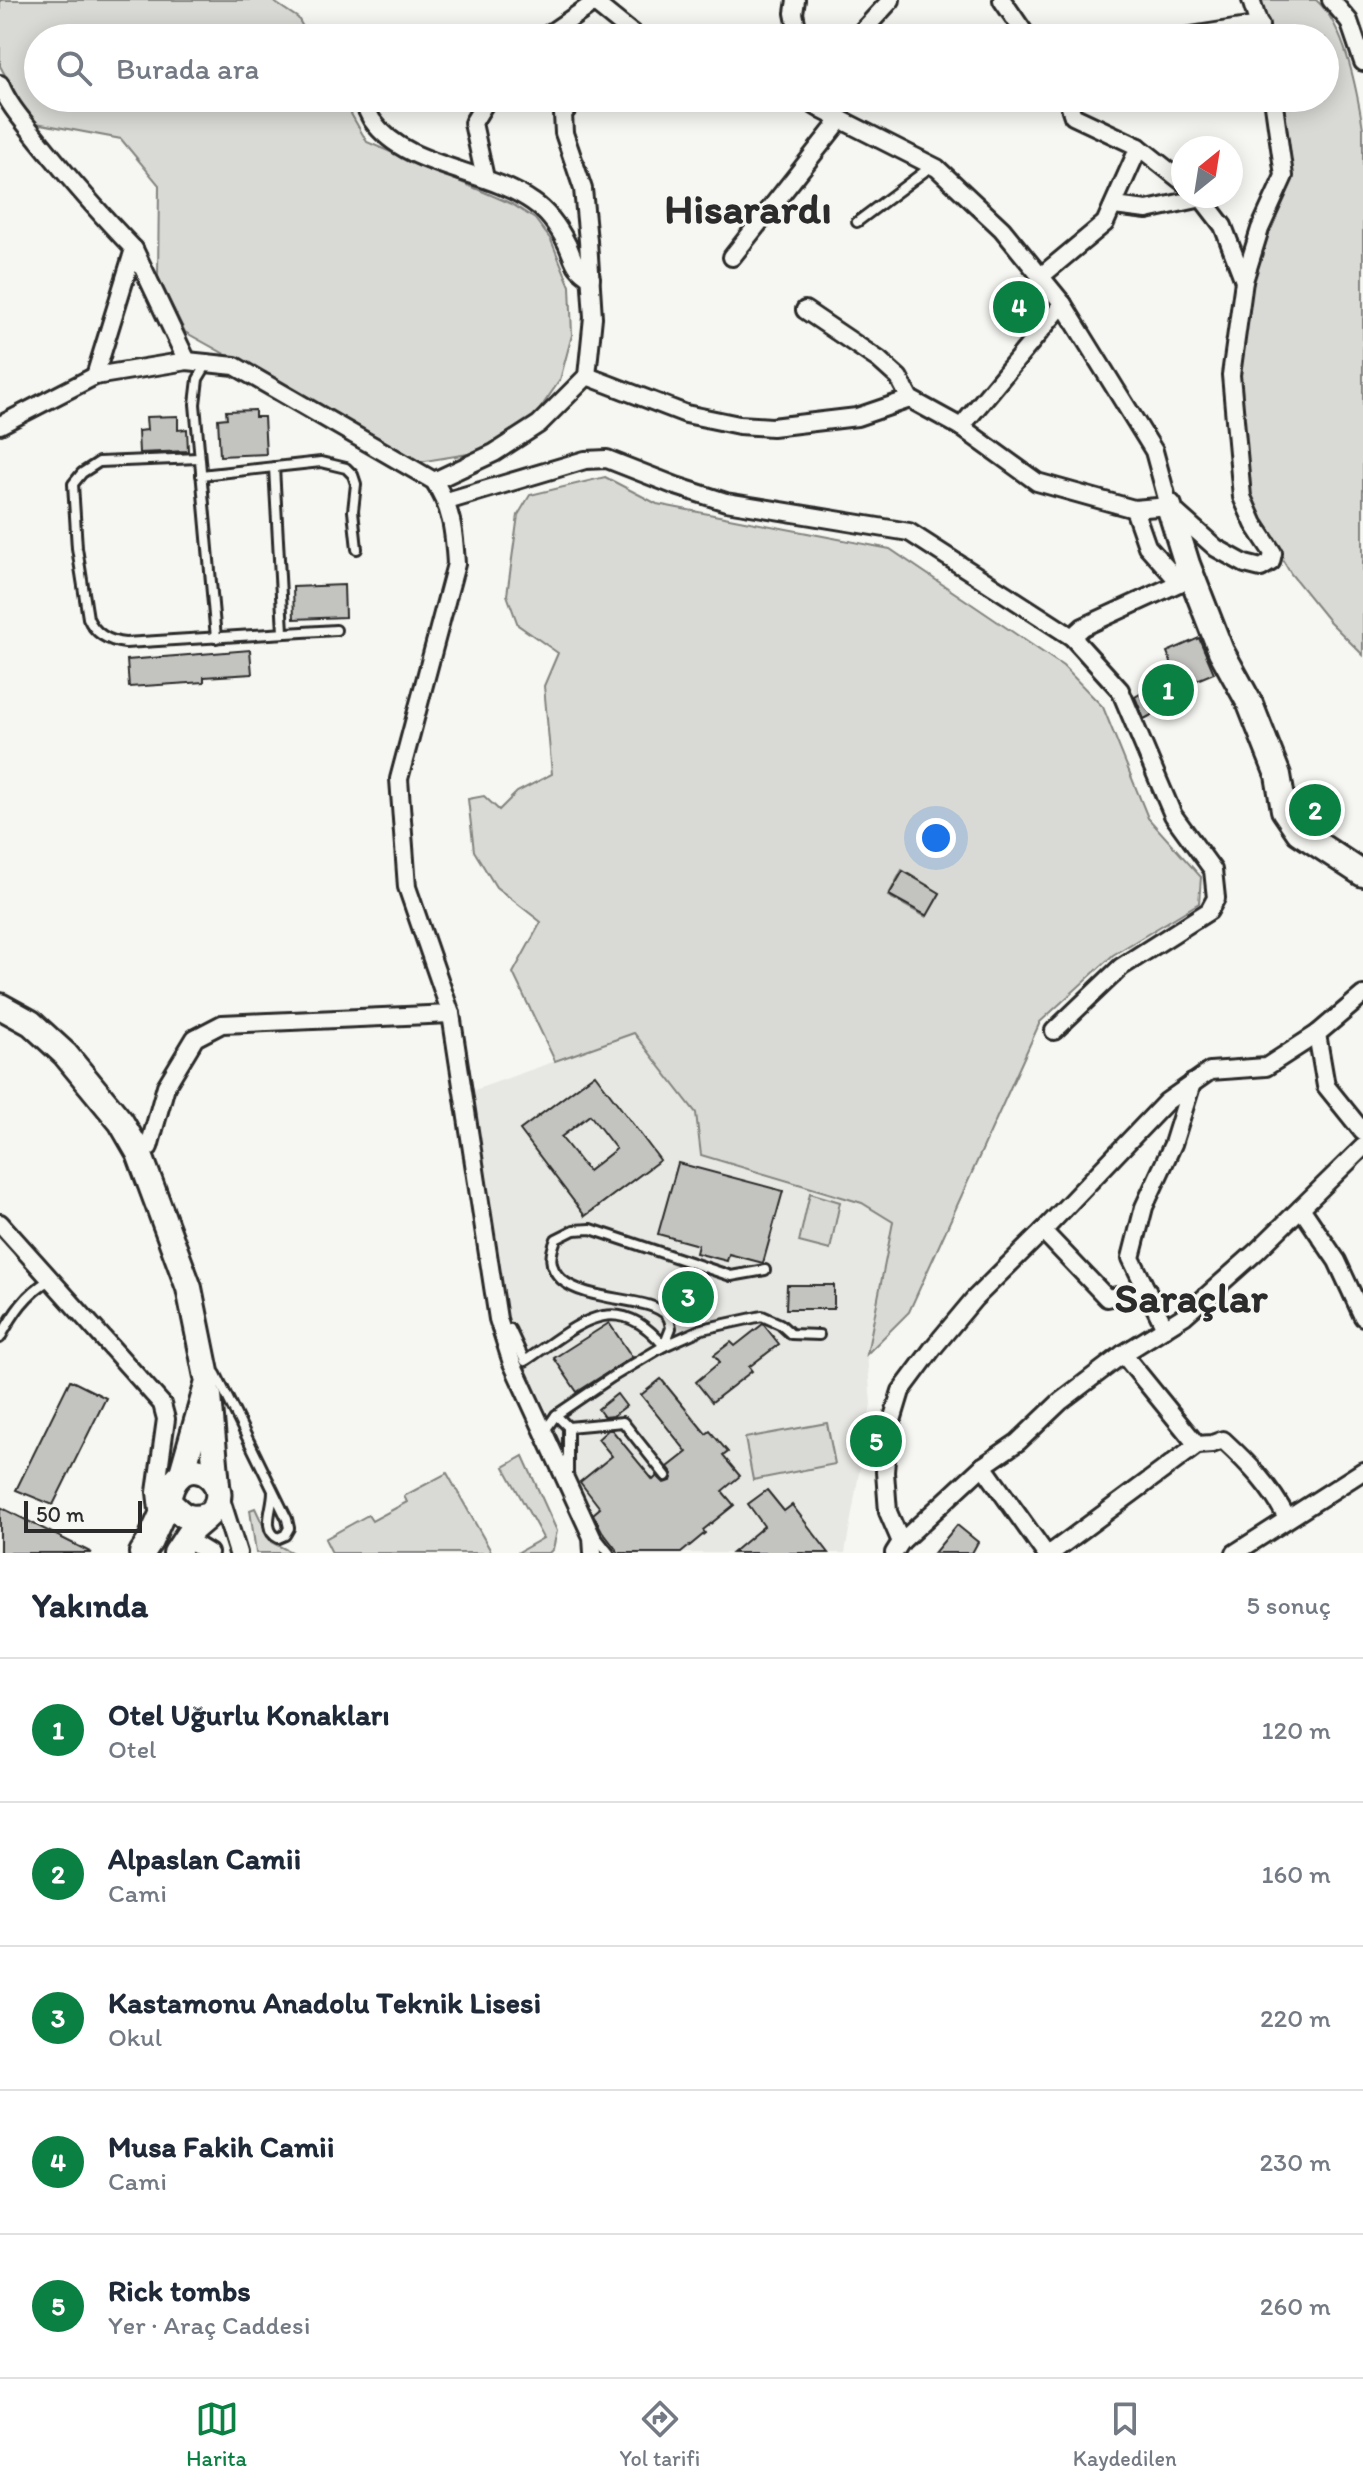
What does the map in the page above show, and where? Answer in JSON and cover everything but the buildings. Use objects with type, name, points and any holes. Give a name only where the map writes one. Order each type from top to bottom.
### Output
[{"type":"main road","points":[[1169,506],[1186,580],[1250,704],[1278,775],[1284,810],[1299,832],[1363,874]]},
{"type":"main road","points":[[0,1006],[31,1023],[65,1054],[121,1122],[139,1153],[189,1288],[208,1382],[217,1503],[176,1553]]},
{"type":"main road","points":[[142,1553],[164,1511],[171,1487],[182,1473],[208,1382]]},
{"type":"main road","points":[[182,1473],[202,1472],[217,1485]]},
{"type":"main road","points":[[164,1511],[197,1519],[198,1524]]},
{"type":"street","points":[[796,0],[796,24]]},
{"type":"street","points":[[869,24],[891,0]]},
{"type":"street","points":[[1002,0],[1018,24]]},
{"type":"street","points":[[1251,0],[1259,24]]},
{"type":"street","points":[[1331,0],[1349,21],[1363,62]]},
{"type":"street","points":[[562,24],[593,2],[618,24]]},
{"type":"street","points":[[0,84],[29,128],[83,196],[134,249],[187,361]]},
{"type":"street","points":[[368,112],[400,146],[424,159],[485,178],[530,199],[544,210],[568,246],[577,270],[591,278]]},
{"type":"street","points":[[480,112],[473,123],[485,178]]},
{"type":"street","points":[[434,481],[494,453],[539,424],[587,376],[593,317],[591,278],[583,189],[564,133],[565,112]]},
{"type":"street","points":[[829,112],[933,165],[1002,229],[1063,304],[1154,451],[1169,506],[1216,548],[1261,568],[1271,562],[1273,553],[1254,524],[1242,497],[1231,375],[1244,281],[1260,229],[1284,176],[1275,112]]},
{"type":"street","points":[[1072,112],[1073,116],[1139,147],[1171,172]]},
{"type":"street","points":[[732,257],[841,119]]},
{"type":"street","points":[[1040,277],[1105,223],[1139,147]]},
{"type":"street","points":[[1114,206],[1147,210],[1171,204]]},
{"type":"street","points":[[1209,208],[1223,226],[1244,281]]},
{"type":"street","points":[[95,376],[134,249]]},
{"type":"street","points":[[961,427],[1063,304]]},
{"type":"street","points":[[805,310],[879,360],[899,378],[910,399],[961,427],[1037,482],[1134,509],[1169,506]]},
{"type":"street","points":[[0,425],[95,376],[187,361],[235,366],[434,481],[447,501],[454,533],[456,564],[399,779],[407,887],[451,1014],[498,1319],[512,1363],[592,1537],[593,1553]]},
{"type":"street","points":[[587,376],[686,414],[750,426],[772,427],[857,417],[910,399]]},
{"type":"street","points":[[447,501],[585,460],[607,459],[726,502],[909,532],[1072,637],[1120,690],[1173,815],[1213,870],[1216,898],[1209,911],[1121,967],[1054,1031]]},
{"type":"street","points":[[1072,637],[1083,627],[1186,580],[1147,546],[1134,509]]},
{"type":"street","points":[[1363,995],[1317,1034],[1266,1067],[1210,1071],[1166,1102],[974,1299],[901,1391],[888,1434],[885,1472],[888,1512],[898,1548],[983,1466],[1018,1442],[1061,1401],[1123,1354],[1184,1316],[1363,1147]]},
{"type":"street","points":[[139,1153],[149,1147],[166,1086],[195,1038],[222,1024],[451,1014]]},
{"type":"street","points":[[1317,1034],[1326,1086],[1363,1132]]},
{"type":"street","points":[[1165,1328],[1131,1258],[1144,1207],[1173,1144],[1192,1083]]},
{"type":"street","points":[[1301,1208],[1337,1261],[1363,1317]]},
{"type":"street","points":[[0,1223],[162,1404],[166,1419],[156,1492],[164,1511]]},
{"type":"street","points":[[1043,1231],[1107,1298],[1147,1290]]},
{"type":"street","points":[[1123,1354],[1197,1445]]},
{"type":"street","points":[[1051,1553],[1197,1445],[1223,1440],[1256,1471],[1287,1518]]},
{"type":"street","points":[[983,1466],[1045,1553]]},
{"type":"street","points":[[1235,1553],[1257,1547],[1287,1518],[1363,1471]]},
{"type":"street","points":[[217,1485],[238,1553]]},
{"type":"street","points":[[198,1524],[191,1542],[209,1553]]},
{"type":"lane","points":[[857,222],[933,165]]},
{"type":"lane","points":[[207,363],[198,379],[195,404],[216,638]]},
{"type":"lane","points":[[199,458],[99,462],[82,473],[73,484],[77,548],[92,628],[114,642],[125,643],[336,630]]},
{"type":"lane","points":[[201,475],[321,462],[346,468],[356,484],[353,511],[357,549]]},
{"type":"lane","points":[[274,467],[283,632]]},
{"type":"lane","points":[[664,1346],[671,1328],[667,1315],[655,1307],[586,1294],[568,1286],[555,1273],[549,1256],[556,1239],[574,1230],[591,1229],[731,1276],[765,1270]]},
{"type":"lane","points":[[0,1338],[14,1313],[35,1288],[51,1279]]},
{"type":"lane","points":[[510,1329],[525,1361],[589,1319],[605,1314],[623,1316],[638,1323],[652,1332],[664,1346]]},
{"type":"lane","points":[[544,1433],[556,1415],[612,1377],[664,1346],[702,1329],[762,1316],[780,1324],[791,1334],[819,1335]]},
{"type":"lane","points":[[208,1382],[215,1371],[287,1519],[289,1528],[285,1535],[278,1538],[271,1534],[267,1526],[273,1491]]},
{"type":"lane","points":[[556,1415],[568,1427],[568,1475],[590,1528],[609,1553]]},
{"type":"lane","points":[[568,1427],[623,1422],[666,1476]]},
{"type":"shaded area","points":[[0,0],[271,0],[298,18],[301,24],[24,24],[24,109],[0,66]]},
{"type":"shaded area","points":[[1262,0],[1316,0],[1334,24],[1266,24]]},
{"type":"shaded area","points":[[1339,35],[1348,60],[1363,128],[1363,655],[1329,621],[1291,574],[1252,509],[1235,442],[1233,398],[1245,298],[1280,190],[1277,112],[1339,112]]},
{"type":"shaded area","points":[[25,112],[350,112],[367,142],[512,204],[535,219],[551,240],[570,286],[572,335],[560,380],[535,416],[495,445],[474,453],[419,462],[185,332],[158,277],[159,185],[121,139],[31,122]]},
{"type":"shaded area","points":[[605,477],[657,504],[890,549],[1063,666],[1103,707],[1148,818],[1201,877],[1199,903],[1113,955],[1040,1022],[909,1312],[867,1354],[893,1222],[862,1203],[701,1155],[696,1113],[634,1033],[555,1061],[513,973],[541,922],[496,887],[474,851],[468,799],[484,796],[499,810],[517,792],[552,774],[544,686],[558,653],[518,625],[507,595],[518,515],[530,495]],"holes":[[[902,870],[940,893],[926,917],[888,896]]]},
{"type":"shaded area","points":[[634,1033],[697,1113],[702,1155],[862,1203],[893,1222],[867,1354],[871,1404],[845,1553],[602,1553],[552,1421],[500,1317],[469,1092]]},
{"type":"shaded area","points":[[810,1193],[840,1202],[830,1250],[799,1242]]},
{"type":"shaded area","points":[[827,1423],[835,1464],[753,1480],[745,1438]]},
{"type":"shaded area","points":[[523,1456],[557,1531],[549,1553],[517,1553],[543,1538],[504,1467]]},
{"type":"shaded area","points":[[447,1473],[492,1553],[332,1553],[325,1539],[368,1515],[372,1521],[407,1502],[404,1496]]},
{"type":"shaded area","points":[[255,1508],[271,1542],[293,1553],[256,1553],[250,1510]]},
{"type":"place","name":"Musa Fakih Camii","points":[[1019,307]]},
{"type":"place","name":"Otel Uğurlu Konakları","points":[[1168,690]]},
{"type":"place","name":"Alpaslan Camii","points":[[1315,810]]},
{"type":"place","name":"Kastamonu Anadolu Teknik Lisesi","points":[[688,1297]]},
{"type":"place","name":"Rick tombs","points":[[876,1441]]},
{"type":"district","name":"Hisarardı","points":[[748,208]]},
{"type":"district","name":"Saraçlar","points":[[1191,1297]]}]
